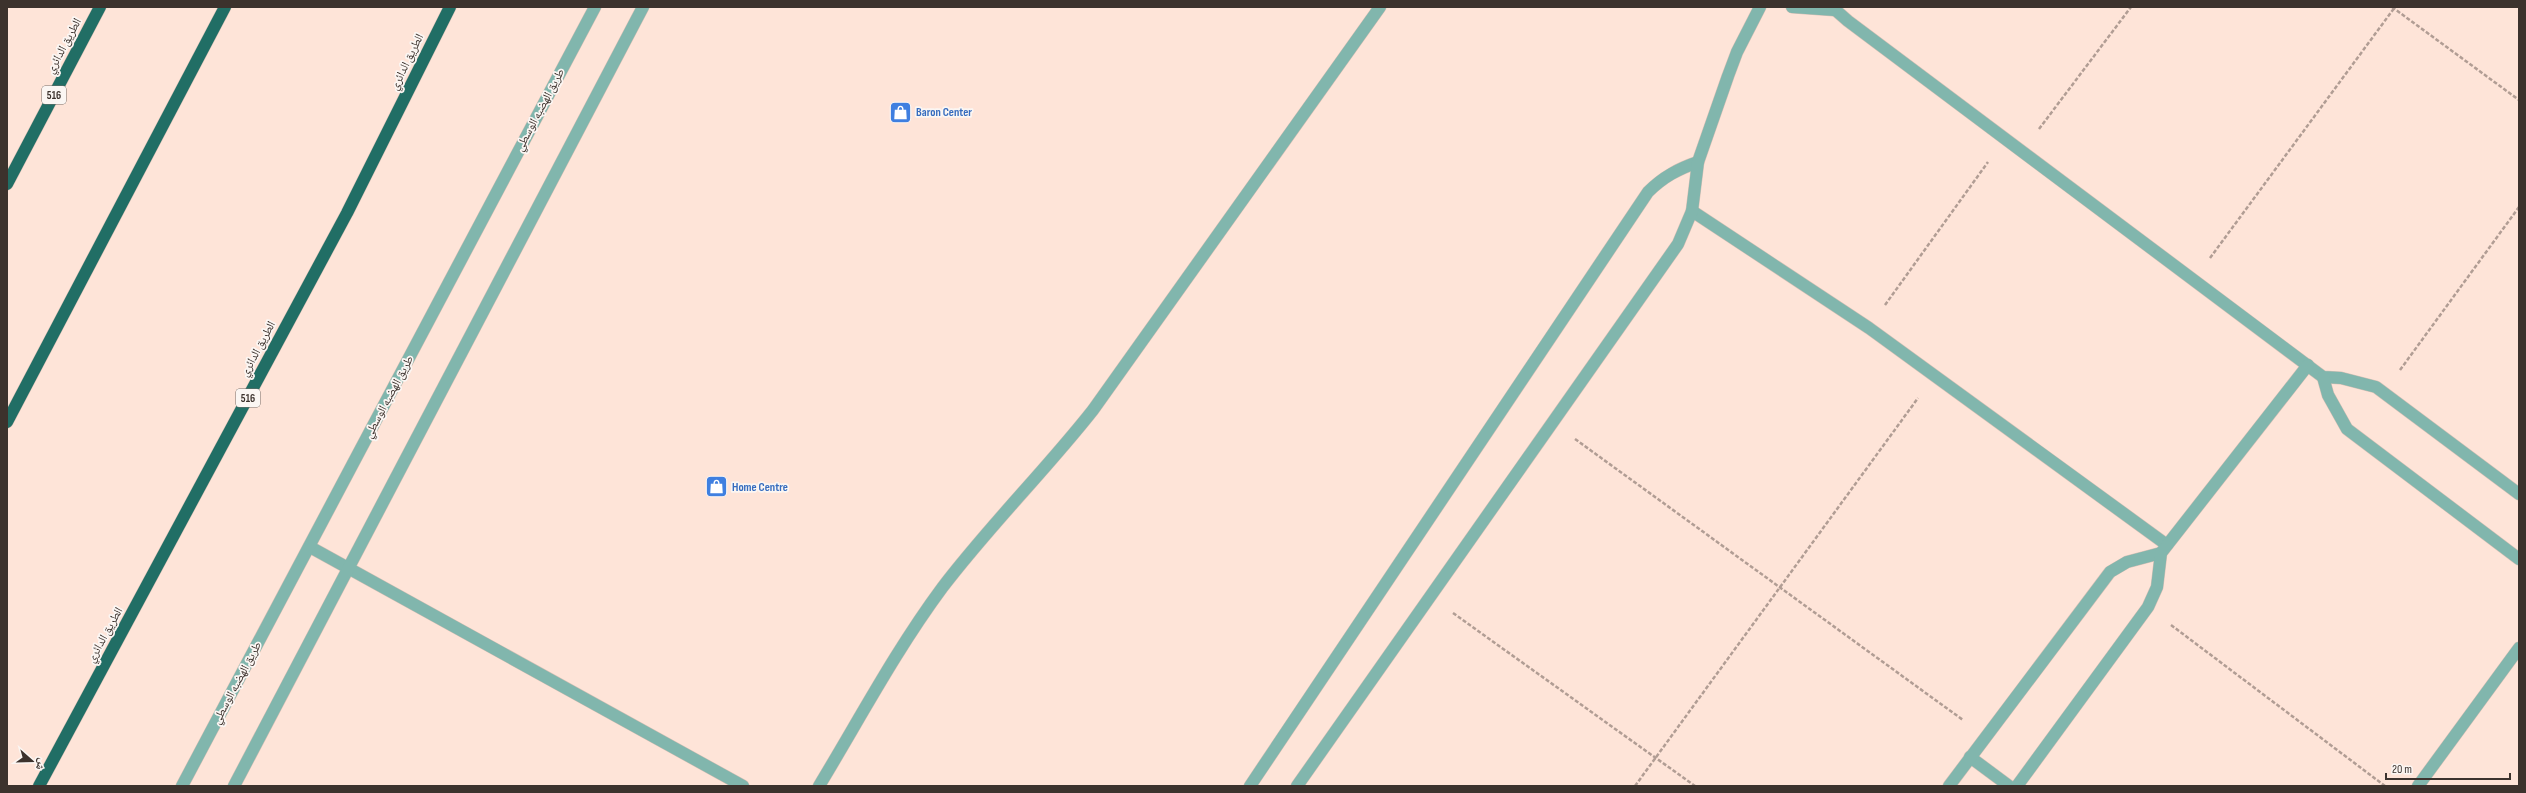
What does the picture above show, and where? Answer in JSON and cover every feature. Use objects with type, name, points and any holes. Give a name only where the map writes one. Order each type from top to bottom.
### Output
[{"type":"highway","name":"الطريق الدائري","points":[[7,184],[100,7]]},
{"type":"highway","points":[[7,422],[225,7]]},
{"type":"highway","name":"الطريق الدائري","points":[[39,786],[347,213],[450,7]]},
{"type":"street","name":"طريق الهضبه الوسطي","points":[[182,786],[595,7]]},
{"type":"street","points":[[234,786],[350,569],[644,7]]},
{"type":"street","points":[[819,786],[923,614],[968,555],[1051,462],[1097,404],[1380,7]]},
{"type":"street","points":[[1298,786],[1678,244],[1692,211],[1698,162],[1737,52],[1760,7]]},
{"type":"street","points":[[1792,7],[1833,9],[2004,139],[2323,377],[2359,381],[2384,392],[2519,494]]},
{"type":"street","points":[[1250,786],[1648,192],[1660,179],[1680,168],[1698,162]]},
{"type":"street","points":[[1692,211],[1868,328],[1934,375],[2164,549]]},
{"type":"street","points":[[2017,786],[2148,608],[2157,587],[2164,549],[2308,365]]},
{"type":"street","points":[[2323,377],[2331,401],[2347,429],[2519,559]]},
{"type":"street","points":[[310,546],[742,786]]},
{"type":"street","points":[[1949,786],[2110,572],[2127,562],[2164,549]]},
{"type":"street","points":[[2418,786],[2519,648]]},
{"type":"street","points":[[1970,757],[2009,786]]},
{"type":"path","points":[[2022,152],[2131,7]]},
{"type":"path","points":[[2194,280],[2393,8],[2519,100]]},
{"type":"path","points":[[1868,328],[2004,139]]},
{"type":"path","points":[[2384,392],[2519,207]]},
{"type":"path","points":[[1635,786],[1934,375]]},
{"type":"path","points":[[1553,423],[1986,737]]},
{"type":"path","points":[[1430,596],[1695,786]]},
{"type":"path","points":[[2148,608],[2385,786]]},
{"type":"place","name":"Baron Center","points":[[900,112]]},
{"type":"place","name":"Home Centre","points":[[717,487]]}]
